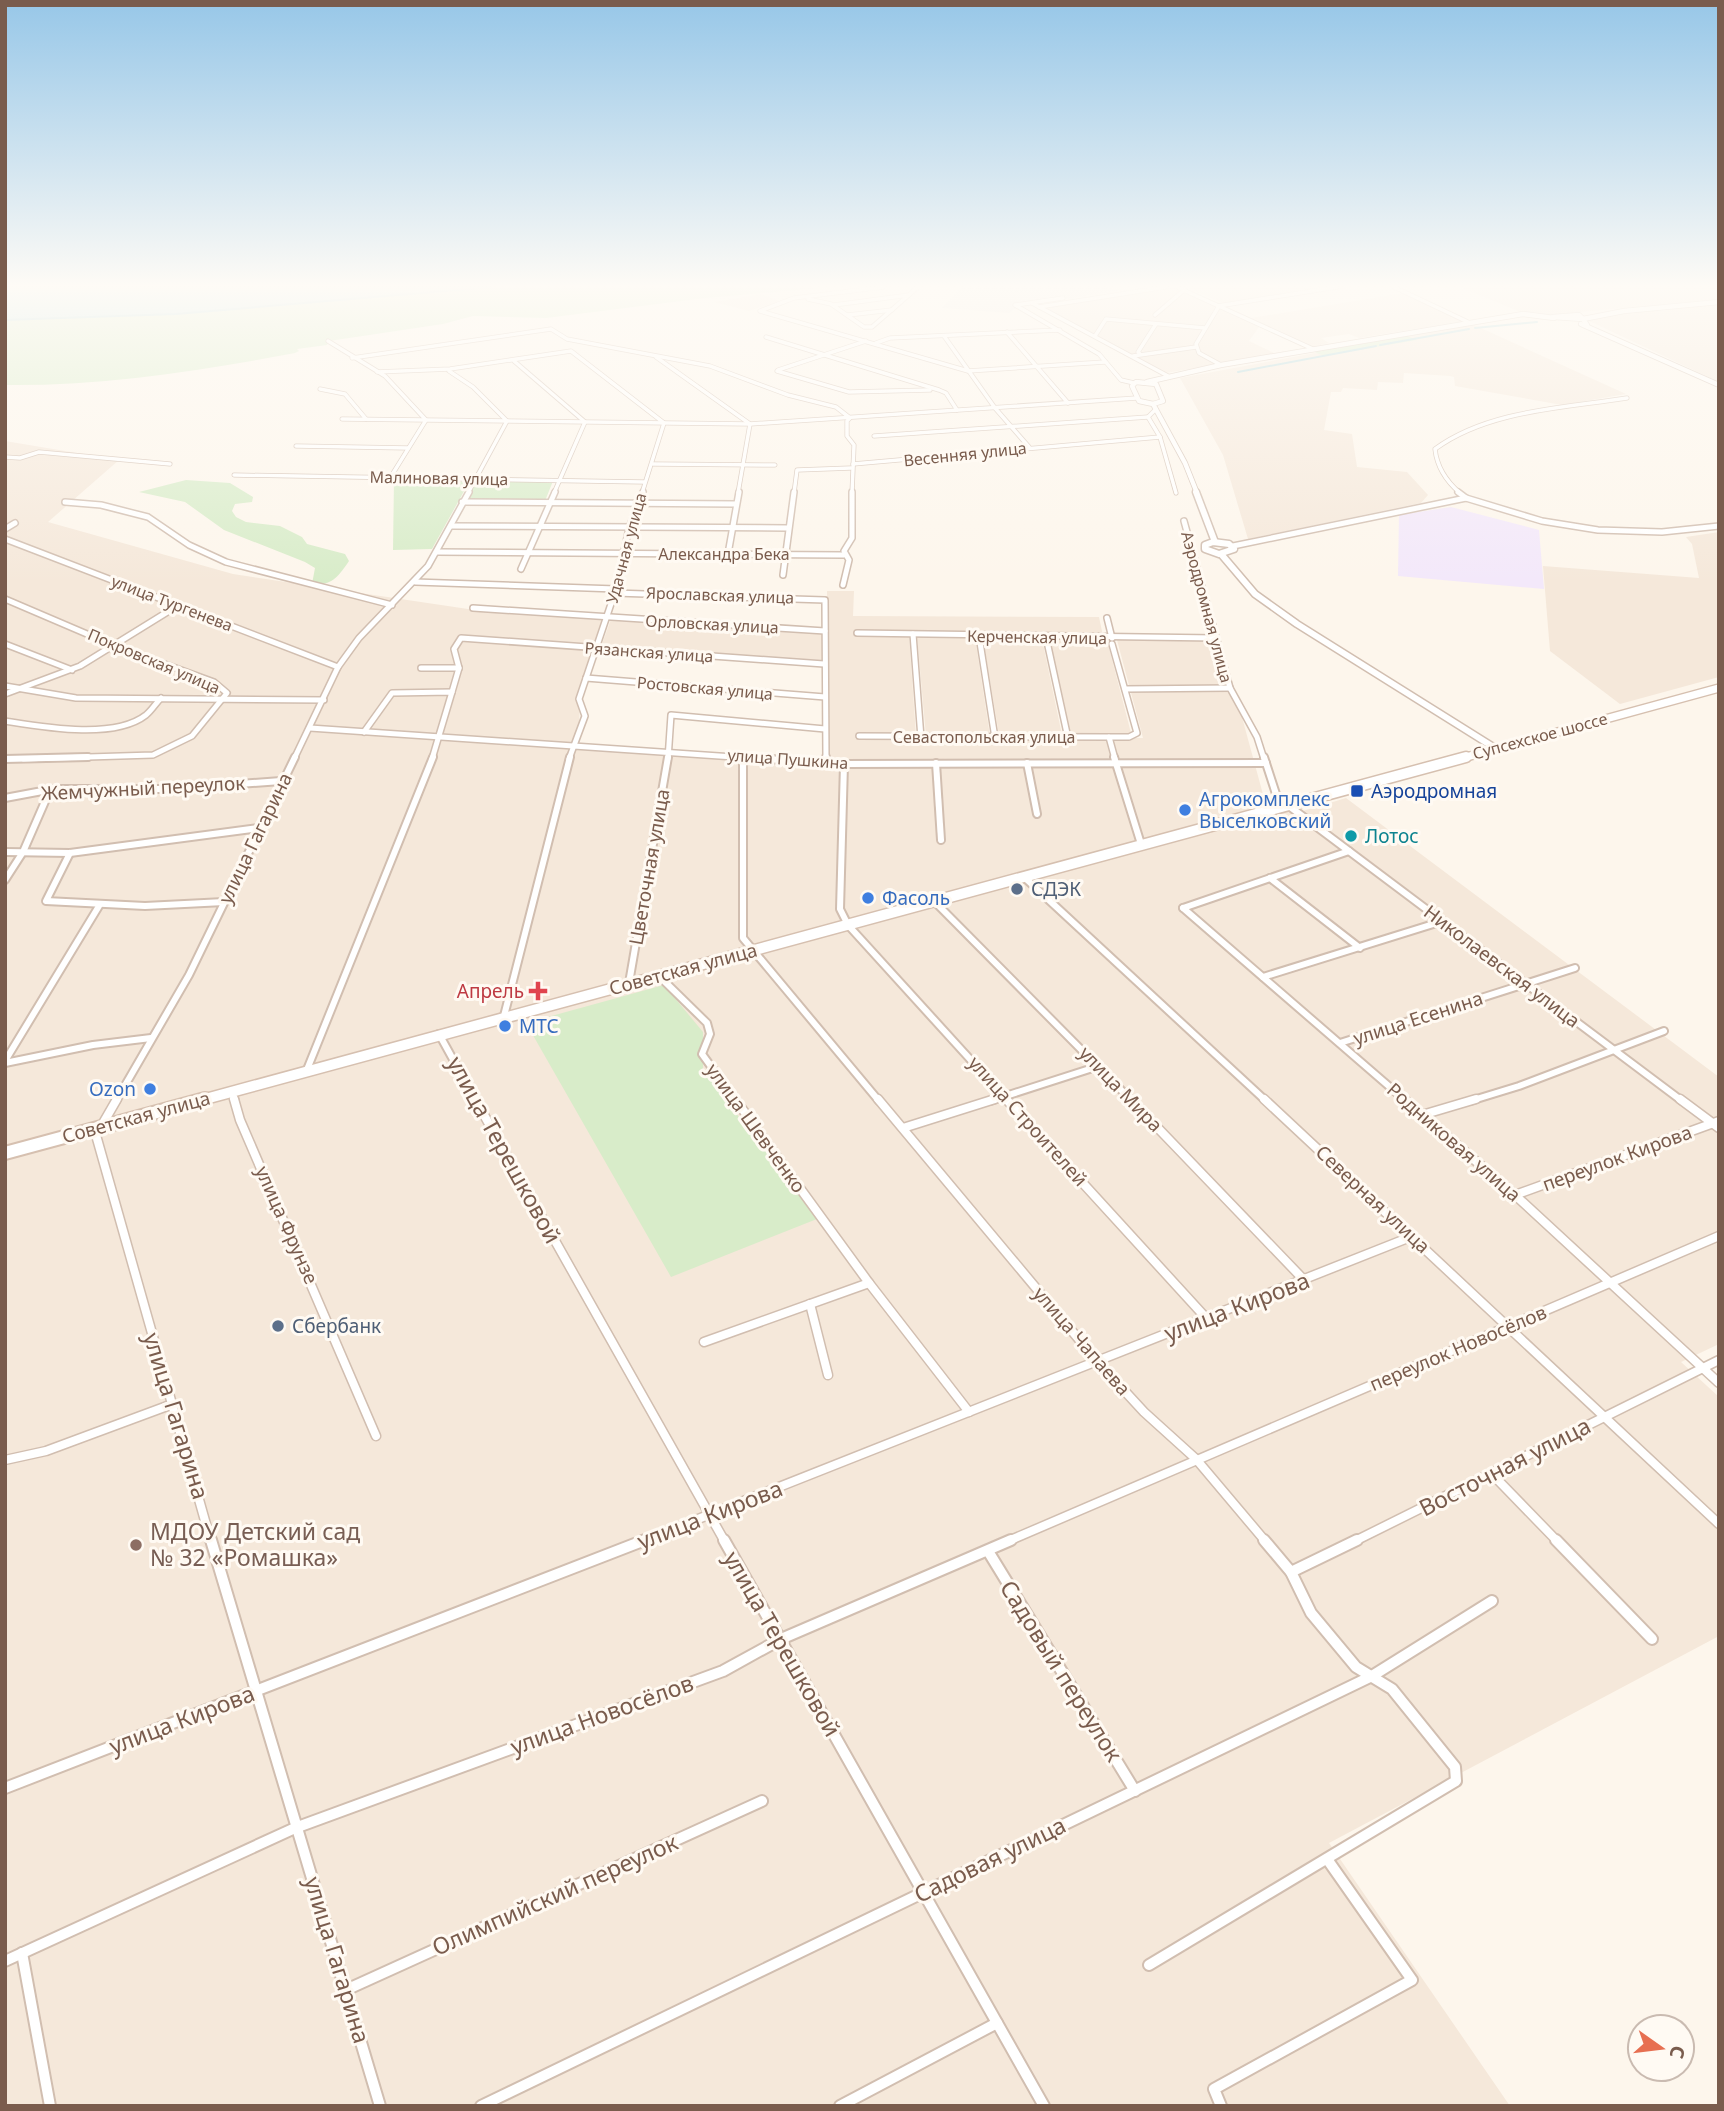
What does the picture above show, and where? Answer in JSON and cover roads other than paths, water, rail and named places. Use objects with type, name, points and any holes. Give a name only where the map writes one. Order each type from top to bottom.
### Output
[{"type":"main road","name":"Супсехское шоссе","points":[[1361,784],[1719,688]]},
{"type":"main road","name":"Советская улица","points":[[5,1153],[1361,784]]},
{"type":"street","points":[[394,386],[426,420]]},
{"type":"street","points":[[470,386],[506,421]]},
{"type":"street","points":[[543,386],[585,422]]},
{"type":"street","points":[[616,386],[664,423]]},
{"type":"street","points":[[696,386],[750,424]]},
{"type":"street","points":[[762,386],[836,407],[850,418]]},
{"type":"street","points":[[827,386],[849,392],[939,390]]},
{"type":"street","points":[[924,386],[946,393],[957,410]]},
{"type":"street","points":[[980,386],[1028,447]]},
{"type":"street","points":[[1054,386],[1068,403]]},
{"type":"street","points":[[1135,386],[1137,398],[1142,403],[1155,407],[1182,456],[1215,542]]},
{"type":"street","points":[[874,436],[1148,416],[1163,399],[1157,386]]},
{"type":"street","points":[[320,389],[345,394],[366,419]]},
{"type":"street","points":[[342,419],[750,424],[1137,398]]},
{"type":"street","points":[[1627,398],[1476,426],[1444,440],[1435,449],[1436,463],[1441,475],[1466,498],[1519,515],[1573,527],[1638,532],[1685,531],[1719,526]]},
{"type":"street","points":[[1148,416],[1160,437],[1176,494]]},
{"type":"street","points":[[843,585],[849,560],[844,555],[852,538],[854,445],[846,428],[850,418]]},
{"type":"street","points":[[390,478],[426,420]]},
{"type":"street","name":"улица Гагарина","points":[[380,2106],[348,1989],[295,1828],[255,1692],[215,1544],[170,1405],[98,1127],[189,975],[338,667],[359,638],[428,566],[506,421]]},
{"type":"street","points":[[521,569],[585,422]]},
{"type":"street","name":"Удачная улица","points":[[573,744],[585,716],[579,699],[616,591],[629,527],[653,464],[664,423]]},
{"type":"street","points":[[728,554],[737,488],[745,465],[750,424]]},
{"type":"street","name":"Весенняя улица","points":[[788,528],[797,470],[1160,437]]},
{"type":"street","points":[[296,446],[408,448]]},
{"type":"street","points":[[5,457],[20,458],[39,452],[170,464]]},
{"type":"street","points":[[653,464],[775,465]]},
{"type":"street","name":"Малиновая улица","points":[[234,475],[644,482]]},
{"type":"street","points":[[1233,546],[1233,551],[1222,554],[1205,549],[1205,545],[1215,542],[1233,546],[1466,498]]},
{"type":"street","points":[[65,502],[101,505],[148,517],[189,545],[226,562],[392,605]]},
{"type":"street","points":[[462,502],[736,504]]},
{"type":"street","name":"Аэродромная улица","points":[[1184,521],[1230,688],[1257,737],[1277,797],[1285,804]]},
{"type":"street","points":[[5,529],[15,523]]},
{"type":"street","points":[[451,526],[788,528],[783,575]]},
{"type":"street","name":"улица Тургенева","points":[[5,539],[338,667]]},
{"type":"street","name":"Александра Бека","points":[[436,552],[844,555]]},
{"type":"street","points":[[1222,554],[1255,594],[1297,624],[1495,748]]},
{"type":"street","name":"Ярославская улица","points":[[415,582],[825,600],[825,631]]},
{"type":"street","name":"Покровская улица","points":[[5,599],[115,646],[214,682],[224,688],[226,698],[192,736],[153,755],[5,759]]},
{"type":"street","points":[[5,694],[72,670],[177,606]]},
{"type":"street","name":"Орловская улица","points":[[473,608],[825,631]]},
{"type":"street","points":[[1107,618],[1136,733],[1129,737],[1110,737],[1114,761],[1141,844]]},
{"type":"street","points":[[825,631],[826,763]]},
{"type":"street","name":"Керченская улица","points":[[857,633],[1112,641],[1216,638]]},
{"type":"street","points":[[913,634],[921,738]]},
{"type":"street","points":[[979,636],[995,738]]},
{"type":"street","points":[[1046,637],[1068,738]]},
{"type":"street","name":"Рязанская улица","points":[[459,668],[454,649],[461,638],[824,664]]},
{"type":"street","points":[[5,644],[72,670]]},
{"type":"street","points":[[306,1072],[441,736],[439,733],[459,668],[421,668]]},
{"type":"street","name":"Ростовская улица","points":[[586,678],[825,698]]},
{"type":"street","points":[[5,686],[76,698],[324,700]]},
{"type":"street","points":[[1125,689],[1230,688]]},
{"type":"street","points":[[364,732],[391,693],[452,692]]},
{"type":"street","points":[[5,721],[47,727],[118,726],[146,716],[161,698]]},
{"type":"street","name":"Цветочная улица","points":[[629,983],[669,750],[671,715],[825,729]]},
{"type":"street","name":"улица Пушкина","points":[[310,728],[669,750],[844,764],[1114,761],[1266,763]]},
{"type":"street","name":"Севастопольская улица","points":[[859,736],[1110,737]]},
{"type":"street","points":[[504,1016],[573,744]]},
{"type":"street","points":[[743,756],[743,939],[752,950]]},
{"type":"street","points":[[936,763],[942,840]]},
{"type":"street","points":[[1027,763],[1037,814]]},
{"type":"street","points":[[844,764],[840,909],[848,925]]},
{"type":"street","name":"Жемчужный переулок","points":[[5,798],[50,790],[170,789],[281,781]]},
{"type":"street","points":[[5,880],[23,852],[50,790]]},
{"type":"street","name":"Николаевская улица","points":[[1285,804],[1717,1124]]},
{"type":"street","points":[[5,852],[70,853],[259,828]]},
{"type":"street","points":[[1270,878],[1349,851]]},
{"type":"street","points":[[70,853],[46,901],[99,906],[224,902]]},
{"type":"street","name":"Северная улица","points":[[1024,877],[1413,1236],[1719,1524]]},
{"type":"street","points":[[1270,878],[1360,948]]},
{"type":"street","name":"Родниковая улица","points":[[1270,878],[1183,908],[1515,1195],[1719,1383]]},
{"type":"street","name":"улица Мира","points":[[934,901],[1100,1066],[1305,1281]]},
{"type":"street","points":[[5,1062],[99,906]]},
{"type":"street","points":[[1263,977],[1443,921]]},
{"type":"street","name":"улица Строителей","points":[[848,925],[1207,1319]]},
{"type":"street","name":"улица Чапаева","points":[[752,950],[1097,1361],[1144,1412],[1196,1460],[1291,1572],[1311,1613],[1356,1667],[1392,1689],[1455,1767],[1456,1781],[1326,1859]]},
{"type":"street","name":"улица Есенина","points":[[1340,1043],[1575,968]]},
{"type":"street","name":"улица Шевченко","points":[[659,976],[707,1023],[710,1034],[702,1054],[869,1283],[969,1412]]},
{"type":"street","points":[[1422,1115],[1519,1086],[1664,1031]]},
{"type":"street","name":"улица Терешковой","points":[[439,1034],[708,1516],[781,1639],[1044,2106]]},
{"type":"street","points":[[5,1062],[93,1045],[151,1038]]},
{"type":"street","points":[[903,1128],[1004,1094],[1100,1066]]},
{"type":"street","name":"улица Фрунзе","points":[[232,1091],[240,1120],[376,1436]]},
{"type":"street","name":"переулок Кирова","points":[[1515,1195],[1717,1124]]},
{"type":"street","name":"улица Кирова","points":[[5,1788],[708,1516],[1413,1236]]},
{"type":"street","name":"переулок Новосёлов","points":[[1196,1460],[1719,1236]]},
{"type":"street","points":[[704,1342],[869,1283]]},
{"type":"street","points":[[810,1304],[828,1375]]},
{"type":"street","name":"Восточная улица","points":[[1291,1572],[1493,1475],[1719,1360]]},
{"type":"street","points":[[5,1460],[46,1451],[170,1405]]},
{"type":"street","name":"улица Новосёлов","points":[[5,1961],[295,1828],[723,1671],[781,1639],[1196,1460]]},
{"type":"street","points":[[1493,1475],[1652,1639]]},
{"type":"street","name":"Садовый переулок","points":[[988,1551],[1135,1791]]},
{"type":"street","name":"Садовая улица","points":[[481,2106],[1372,1676],[1493,1601]]},
{"type":"street","name":"Олимпийский переулок","points":[[348,1989],[762,1801]]},
{"type":"street","points":[[1149,1965],[1326,1859],[1412,1980],[1214,2089],[1221,2106]]},
{"type":"street","points":[[22,1953],[50,2106]]},
{"type":"street","points":[[840,2106],[997,2022]]},
{"type":"place","name":"Аэродромная","points":[[1357,791]]},
{"type":"place","name":"Агрокомплекс Выселковский","points":[[1185,810]]},
{"type":"place","name":"Лотос","points":[[1351,836]]},
{"type":"place","name":"СДЭК","points":[[1017,889]]},
{"type":"place","name":"Фасоль","points":[[868,898]]},
{"type":"place","name":"Апрель","points":[[538,991]]},
{"type":"place","name":"МТС","points":[[505,1026]]},
{"type":"place","name":"Ozon","points":[[150,1089]]},
{"type":"place","name":"Сбербанк","points":[[278,1326]]},
{"type":"place","name":"МДОУ Детский сад № 32 «Ромашка»","points":[[136,1545]]}]
